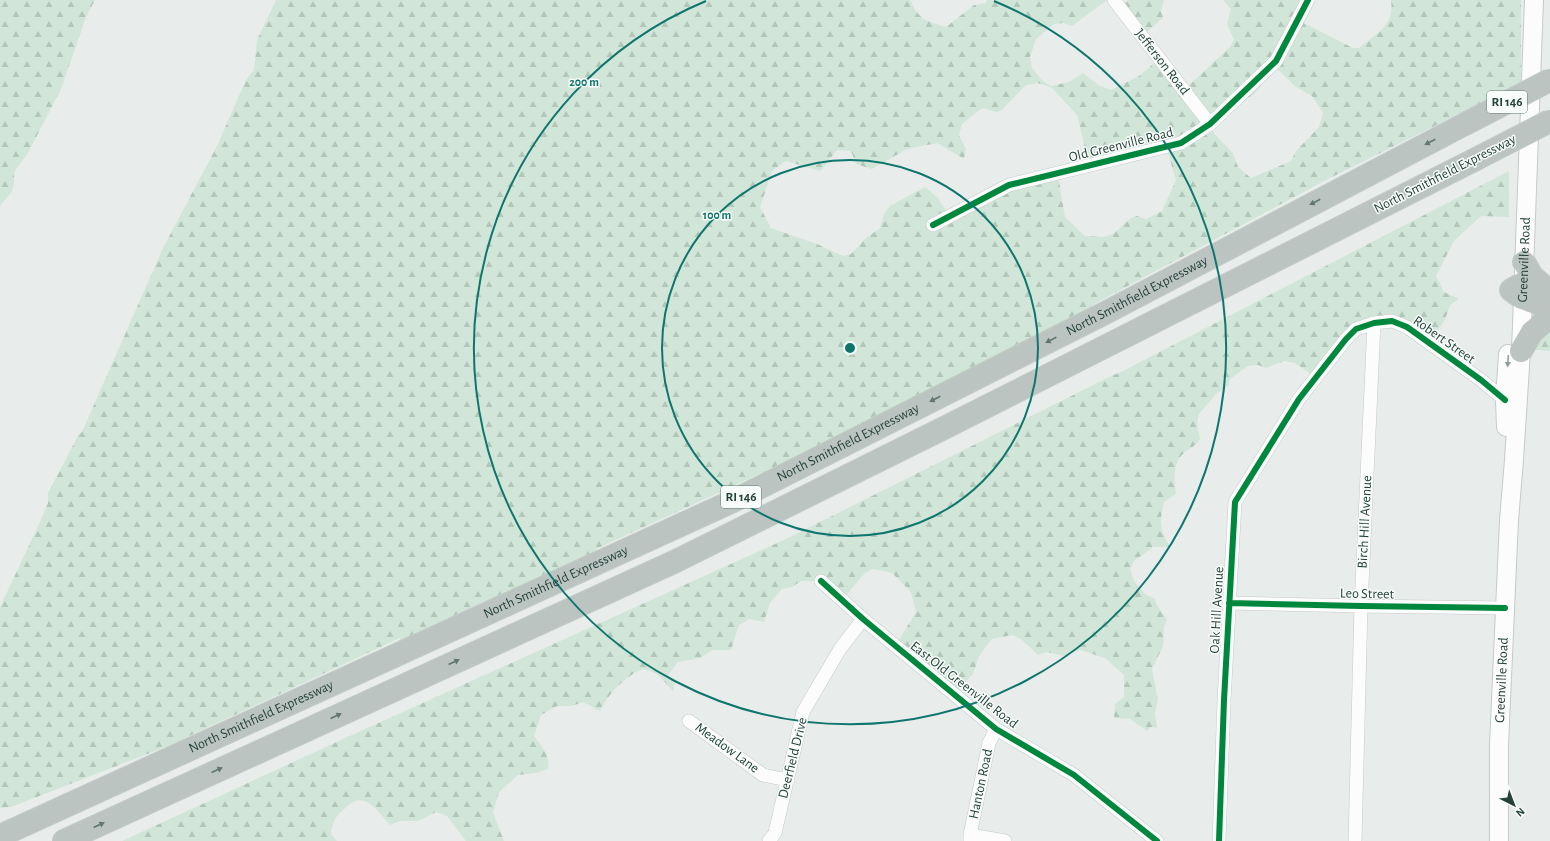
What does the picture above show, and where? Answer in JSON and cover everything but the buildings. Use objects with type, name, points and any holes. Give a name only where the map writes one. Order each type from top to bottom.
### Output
[{"type":"highway","name":"North Smithfield Expressway","points":[[0,836],[380,664],[740,497],[1100,315],[1550,80]]},
{"type":"highway","name":"North Smithfield Expressway","points":[[64,841],[682,558],[932,434],[1550,121]]},
{"type":"highway","points":[[1524,262],[1532,276],[1549,296]]},
{"type":"highway","points":[[1519,291],[1549,296]]},
{"type":"highway","points":[[1520,351],[1532,332],[1550,317]]},
{"type":"main road","name":"Greenville Road","points":[[1499,841],[1499,745],[1509,520],[1520,351],[1519,291],[1523,0]]},
{"type":"main road","name":"Greenville Road","points":[[1509,520],[1505,400],[1524,262],[1534,0]]},
{"type":"street","name":"Jefferson Road","points":[[1114,0],[1210,124]]},
{"type":"street","name":"Old Greenville Road","points":[[933,225],[1009,185],[1181,143],[1210,124],[1276,61],[1308,0]]},
{"type":"street","name":"Robert Street","points":[[1299,399],[1346,339],[1356,329],[1374,323],[1392,321],[1407,327],[1505,400]]},
{"type":"street","name":"Birch Hill Avenue","points":[[1355,841],[1362,606],[1374,323]]},
{"type":"street","name":"Oak Hill Avenue","points":[[1219,841],[1229,603],[1235,502],[1299,399]]},
{"type":"street","name":"East Old Greenville Road","points":[[821,581],[863,619],[996,729],[1074,775],[1157,841]]},
{"type":"street","name":"Leo Street","points":[[1229,603],[1505,608]]},
{"type":"street","name":"Deerfield Drive","points":[[769,841],[774,833],[804,712],[840,648],[863,619]]},
{"type":"street","name":"Meadow Lane","points":[[689,721],[763,775],[788,780]]},
{"type":"street","name":"Hanton Road","points":[[970,838],[989,743],[996,729]]},
{"type":"street","points":[[970,838],[1005,841]]},
{"type":"green space","points":[[0,0],[95,0],[86,17],[61,89],[28,153],[14,172],[12,191],[0,206]]},
{"type":"green space","points":[[276,0],[910,0],[913,7],[924,19],[946,27],[974,5],[985,3],[987,0],[1107,0],[1072,26],[1063,23],[1054,24],[1036,39],[1030,57],[1032,68],[1042,80],[1051,86],[1069,82],[1083,73],[1100,86],[1111,90],[1139,76],[1160,58],[1187,87],[1230,47],[1234,40],[1227,24],[1231,9],[1223,0],[1311,0],[1302,22],[1353,48],[1359,48],[1378,33],[1387,22],[1390,16],[1391,0],[1521,0],[1521,83],[1328,179],[1094,304],[1078,317],[801,455],[596,549],[599,557],[402,645],[400,638],[168,746],[11,807],[0,808],[0,607],[48,503],[48,493],[79,434],[82,432],[163,248],[217,146],[246,80],[254,70],[257,40]],"holes":[[[1275,67],[1296,87],[1312,96],[1323,113],[1319,127],[1296,151],[1291,161],[1251,178],[1238,167],[1233,153],[1209,128],[1255,93]],[[1037,83],[1051,87],[1077,115],[1089,164],[1167,150],[1176,180],[1162,211],[1146,219],[1137,216],[1131,218],[1113,234],[1103,237],[1085,236],[1065,217],[1058,175],[979,201],[948,214],[938,198],[925,187],[890,206],[884,214],[880,228],[866,238],[851,254],[843,256],[817,244],[771,228],[760,207],[772,171],[786,161],[820,171],[837,150],[851,151],[856,164],[872,169],[907,149],[937,143],[964,159],[966,149],[959,135],[962,124],[982,108],[997,112],[1002,110],[1026,85]]]},
{"type":"green space","points":[[1129,0],[1164,0],[1161,11],[1163,18],[1144,34],[1124,4]]},
{"type":"green space","points":[[1509,171],[1509,217],[1481,216],[1454,241],[1436,276],[1444,292],[1459,299],[1450,305],[1445,320],[1429,342],[1396,323],[1364,328],[1315,377],[1295,363],[1284,361],[1266,368],[1258,365],[1248,366],[1230,379],[1228,386],[1216,394],[1199,414],[1197,424],[1200,439],[1180,457],[1177,462],[1175,472],[1176,494],[1164,502],[1162,509],[1161,526],[1170,547],[1153,547],[1134,561],[1130,569],[1134,581],[1145,594],[1155,599],[1157,605],[1167,620],[1164,627],[1163,646],[1152,669],[1158,700],[1155,713],[1157,728],[1151,727],[1147,731],[1130,719],[1114,718],[1115,704],[1124,697],[1124,675],[1105,658],[1080,650],[1064,656],[1047,652],[1038,655],[1021,639],[1012,635],[992,639],[979,656],[973,674],[953,695],[896,645],[916,612],[911,592],[892,573],[873,569],[865,573],[843,599],[819,581],[801,581],[792,587],[782,589],[770,603],[764,622],[749,619],[739,625],[731,650],[712,650],[701,658],[678,662],[668,675],[675,684],[673,691],[656,673],[643,669],[630,676],[618,686],[612,692],[600,711],[583,702],[572,706],[557,706],[541,715],[534,736],[547,755],[549,764],[548,769],[536,773],[518,775],[499,792],[493,813],[504,841],[466,841],[447,816],[436,812],[418,821],[400,821],[390,825],[378,811],[368,803],[358,800],[349,805],[334,820],[331,834],[337,841],[122,841],[354,734],[786,539],[1119,373]]},
{"type":"green space","points":[[1550,333],[1550,351],[1524,349],[1522,344]]},
{"type":"cycle path","points":[[933,225],[1009,185],[1181,143],[1210,124],[1276,61],[1308,0]]},
{"type":"cycle path","points":[[1219,841],[1224,700],[1235,502],[1299,399],[1346,339],[1356,329],[1374,323],[1392,321],[1407,327],[1481,380],[1505,400]]},
{"type":"cycle path","points":[[821,581],[863,619],[996,729],[1074,775],[1157,841]]},
{"type":"cycle path","points":[[1229,603],[1505,608]]}]
